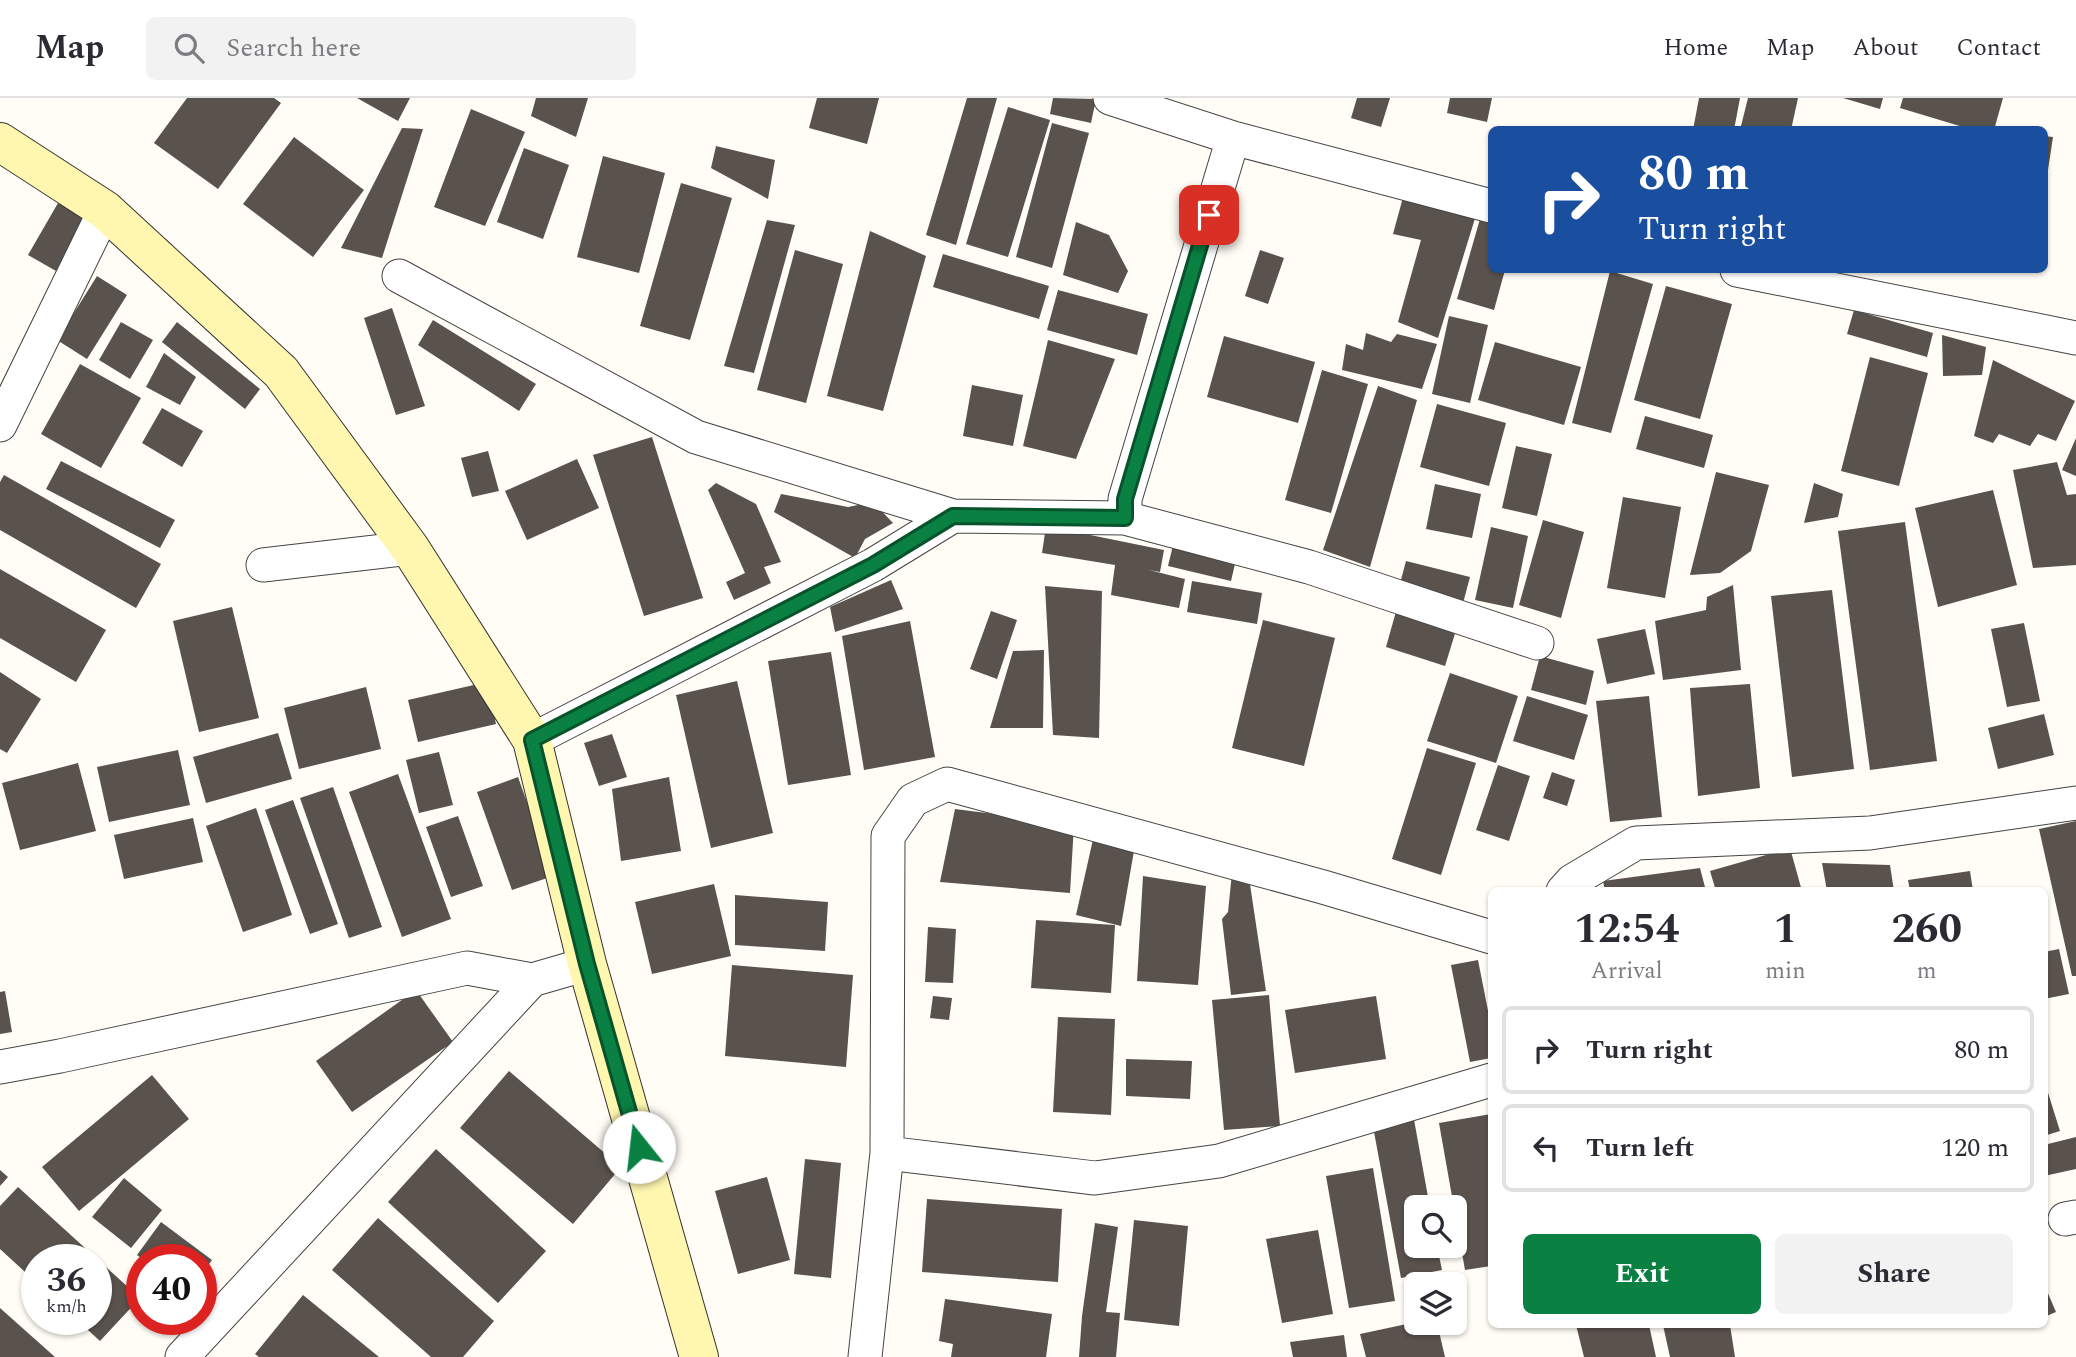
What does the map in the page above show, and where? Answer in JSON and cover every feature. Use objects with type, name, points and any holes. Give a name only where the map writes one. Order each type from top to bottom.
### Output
[{"type":"street","points":[[1110,98],[1233,138],[1488,205]]},
{"type":"street","points":[[1125,518],[1125,499],[1233,138]]},
{"type":"street","points":[[0,142],[105,210],[281,372],[410,548],[532,740],[587,964],[699,1357]]},
{"type":"street","points":[[0,425],[105,210]]},
{"type":"street","points":[[1752,273],[2076,338]]},
{"type":"street","points":[[399,276],[696,437],[953,516],[1125,518],[1309,567],[1537,643]]},
{"type":"street","points":[[532,740],[873,565],[953,516]]},
{"type":"street","points":[[263,565],[410,548]]},
{"type":"street","points":[[864,1357],[887,1153],[888,836],[913,800],[947,785],[1323,887],[1488,936]]},
{"type":"street","points":[[1567,887],[1572,881],[1636,843],[1870,833],[2076,803]]},
{"type":"street","points":[[0,1067],[467,968],[532,981],[587,964]]},
{"type":"street","points":[[182,1357],[532,981]]},
{"type":"street","points":[[887,1153],[1095,1178],[1219,1161],[1488,1081]]},
{"type":"building","points":[[187,98],[274,98],[281,103],[218,189],[154,143]]},
{"type":"building","points":[[357,98],[410,98],[398,121]]},
{"type":"building","points":[[536,98],[588,98],[576,137],[531,116]]},
{"type":"building","points":[[817,98],[879,98],[867,144],[809,128]]},
{"type":"building","points":[[967,98],[997,98],[956,245],[926,235]]},
{"type":"building","points":[[1053,98],[1096,99],[1091,123],[1050,114]]},
{"type":"building","points":[[1357,98],[1390,98],[1381,127],[1351,118]]},
{"type":"building","points":[[1450,98],[1492,98],[1487,122],[1447,113]]},
{"type":"building","points":[[1699,98],[1740,98],[1735,126],[1694,126]]},
{"type":"building","points":[[1748,98],[1798,98],[1792,126],[1741,126]]},
{"type":"building","points":[[1843,98],[1883,98],[1880,109]]},
{"type":"building","points":[[1903,98],[2003,98],[1995,126],[1960,126],[1900,108]]},
{"type":"building","points":[[1008,107],[1050,120],[1008,257],[966,244]]},
{"type":"building","points":[[471,109],[525,132],[485,226],[434,207]]},
{"type":"building","points":[[1052,123],[1089,133],[1052,268],[1016,257]]},
{"type":"building","points":[[402,128],[423,129],[382,258],[341,248]]},
{"type":"building","points":[[2048,136],[2053,137],[2048,170]]},
{"type":"building","points":[[294,137],[364,190],[313,257],[243,204]]},
{"type":"building","points":[[716,146],[775,160],[768,199],[711,168]]},
{"type":"building","points":[[524,148],[569,165],[543,239],[497,222]]},
{"type":"building","points":[[603,156],[665,173],[639,273],[577,257]]},
{"type":"building","points":[[681,183],[732,198],[690,340],[640,326]]},
{"type":"building","points":[[1405,190],[1477,212],[1438,338],[1398,322],[1421,240],[1393,234]]},
{"type":"building","points":[[58,203],[86,219],[56,271],[28,255]]},
{"type":"building","points":[[1482,212],[1488,213],[1488,273],[1504,273],[1494,310],[1457,299]]},
{"type":"building","points":[[767,220],[795,225],[754,373],[724,366]]},
{"type":"building","points":[[1076,222],[1109,235],[1128,271],[1118,293],[1063,275]]},
{"type":"building","points":[[870,231],[926,256],[883,411],[827,396]]},
{"type":"building","points":[[795,250],[843,264],[806,403],[757,390]]},
{"type":"building","points":[[1260,250],[1284,258],[1268,304],[1245,296]]},
{"type":"building","points":[[943,254],[1049,286],[1039,319],[933,287]]},
{"type":"building","points":[[1610,273],[1653,284],[1611,433],[1572,423]]},
{"type":"building","points":[[97,276],[127,295],[87,359],[57,340]]},
{"type":"building","points":[[1666,286],[1732,304],[1700,419],[1634,400]]},
{"type":"building","points":[[1058,290],[1148,314],[1137,355],[1047,330]]},
{"type":"building","points":[[392,308],[425,406],[396,415],[364,318]]},
{"type":"building","points":[[1854,310],[1933,333],[1927,357],[1847,334]]},
{"type":"building","points":[[1449,316],[1488,325],[1470,403],[1432,394]]},
{"type":"building","points":[[433,320],[536,384],[519,411],[418,345]]},
{"type":"building","points":[[121,322],[153,340],[130,379],[99,360]]},
{"type":"building","points":[[177,322],[260,389],[245,409],[162,342]]},
{"type":"building","points":[[1366,333],[1391,342],[1397,334],[1437,344],[1422,389],[1342,370],[1346,344],[1363,350]]},
{"type":"building","points":[[1942,335],[1986,347],[1982,375],[1943,376]]},
{"type":"building","points":[[1224,336],[1315,362],[1298,423],[1207,397]]},
{"type":"building","points":[[1048,340],[1115,359],[1076,459],[1023,446]]},
{"type":"building","points":[[1495,342],[1581,367],[1564,425],[1478,400]]},
{"type":"building","points":[[164,353],[196,377],[180,405],[146,387]]},
{"type":"building","points":[[1870,357],[1928,373],[1899,486],[1841,471]]},
{"type":"building","points":[[1993,360],[2075,401],[2056,441],[2038,434],[2030,446],[1999,434],[1993,443],[1974,436]]},
{"type":"building","points":[[80,364],[141,398],[101,468],[41,434]]},
{"type":"building","points":[[1322,370],[1368,384],[1331,513],[1285,500]]},
{"type":"building","points":[[972,385],[1023,395],[1013,446],[963,436]]},
{"type":"building","points":[[1378,386],[1417,400],[1370,567],[1323,550]]},
{"type":"building","points":[[1437,404],[1506,423],[1489,486],[1420,467]]},
{"type":"building","points":[[162,408],[203,431],[182,467],[142,443]]},
{"type":"building","points":[[1645,416],[1713,435],[1704,468],[1636,449]]},
{"type":"building","points":[[652,437],[703,598],[644,616],[593,455]]},
{"type":"building","points":[[2076,438],[2076,476],[2062,470]]},
{"type":"building","points":[[1516,446],[1552,454],[1537,516],[1502,508]]},
{"type":"building","points":[[488,451],[499,491],[472,497],[461,458]]},
{"type":"building","points":[[577,459],[599,508],[527,540],[505,491]]},
{"type":"building","points":[[61,461],[175,520],[160,548],[46,489]]},
{"type":"building","points":[[2057,462],[2067,495],[2076,494],[2076,565],[2033,568],[2013,470]]},
{"type":"building","points":[[1716,472],[1769,485],[1751,551],[1720,573],[1690,575]]},
{"type":"building","points":[[4,475],[161,564],[136,608],[0,530],[0,482]]},
{"type":"building","points":[[716,483],[756,504],[781,562],[764,567],[771,583],[734,600],[726,582],[745,573],[708,490]]},
{"type":"building","points":[[1814,483],[1843,494],[1838,517],[1804,523]]},
{"type":"building","points":[[1435,484],[1481,494],[1472,538],[1426,529]]},
{"type":"building","points":[[1993,490],[2017,585],[1938,607],[1915,508]]},
{"type":"building","points":[[781,494],[848,507],[873,502],[893,523],[865,539],[855,558],[774,512]]},
{"type":"building","points":[[1623,497],[1681,507],[1665,598],[1607,588]]},
{"type":"building","points":[[1543,520],[1584,532],[1561,618],[1519,605]]},
{"type":"building","points":[[1905,522],[1937,761],[1870,770],[1838,531]]},
{"type":"building","points":[[1046,526],[1164,550],[1160,572],[1149,570],[1185,579],[1179,608],[1111,595],[1115,565],[1042,553]]},
{"type":"building","points":[[1491,527],[1528,536],[1513,608],[1475,600]]},
{"type":"building","points":[[1175,537],[1238,551],[1231,581],[1168,566]]},
{"type":"building","points":[[1406,561],[1470,577],[1462,607],[1398,591]]},
{"type":"building","points":[[0,569],[106,630],[76,682],[0,638]]},
{"type":"building","points":[[891,580],[903,609],[835,632],[830,607]]},
{"type":"building","points":[[1192,581],[1262,593],[1257,624],[1187,612]]},
{"type":"building","points":[[1733,585],[1741,670],[1663,680],[1655,621],[1706,610],[1707,597]]},
{"type":"building","points":[[1045,586],[1102,591],[1099,738],[1053,735]]},
{"type":"building","points":[[1832,590],[1854,769],[1792,777],[1771,596]]},
{"type":"building","points":[[232,607],[259,718],[199,732],[173,621]]},
{"type":"building","points":[[1397,608],[1457,627],[1445,666],[1386,647]]},
{"type":"building","points":[[991,611],[1017,620],[997,679],[970,669]]},
{"type":"building","points":[[1263,620],[1335,638],[1304,766],[1232,748]]},
{"type":"building","points":[[910,621],[935,757],[864,770],[842,636]]},
{"type":"building","points":[[2024,623],[2040,701],[2007,707],[1991,629]]},
{"type":"building","points":[[1645,629],[1655,674],[1607,684],[1597,639]]},
{"type":"building","points":[[1044,650],[1043,728],[990,728],[1013,651]]},
{"type":"building","points":[[831,652],[851,775],[788,785],[768,661]]},
{"type":"building","points":[[1540,656],[1594,671],[1586,705],[1531,690]]},
{"type":"building","points":[[0,672],[41,699],[7,753],[0,749]]},
{"type":"building","points":[[1450,673],[1518,696],[1496,763],[1427,741]]},
{"type":"building","points":[[737,681],[773,833],[711,848],[676,695]]},
{"type":"building","points":[[487,682],[496,724],[418,742],[408,700]]},
{"type":"building","points":[[1750,684],[1760,788],[1698,796],[1690,688]]},
{"type":"building","points":[[366,687],[381,749],[299,769],[284,708]]},
{"type":"building","points":[[1527,696],[1588,715],[1574,760],[1513,741]]},
{"type":"building","points":[[1649,696],[1662,817],[1610,822],[1596,701]]},
{"type":"building","points":[[2044,714],[2054,755],[1998,769],[1988,728]]},
{"type":"building","points":[[278,733],[292,779],[206,803],[193,757]]},
{"type":"building","points":[[612,734],[627,777],[599,786],[584,743]]},
{"type":"building","points":[[1427,748],[1476,763],[1441,875],[1392,859]]},
{"type":"building","points":[[178,750],[190,805],[109,822],[97,767]]},
{"type":"building","points":[[439,752],[453,805],[419,813],[406,760]]},
{"type":"building","points":[[78,763],[96,831],[20,850],[2,783]]},
{"type":"building","points":[[1498,765],[1530,776],[1509,841],[1476,830]]},
{"type":"building","points":[[1552,772],[1575,780],[1567,806],[1543,798]]},
{"type":"building","points":[[398,774],[451,919],[402,937],[349,792]]},
{"type":"building","points":[[518,777],[553,876],[512,890],[477,792]]},
{"type":"building","points":[[669,777],[681,851],[621,861],[612,789]]},
{"type":"building","points":[[333,787],[382,927],[349,938],[300,798]]},
{"type":"building","points":[[293,800],[338,924],[310,934],[265,810]]},
{"type":"building","points":[[256,808],[292,915],[243,932],[206,826]]},
{"type":"building","points":[[955,809],[1074,824],[1070,893],[940,882]]},
{"type":"building","points":[[458,816],[483,886],[451,897],[426,827]]},
{"type":"building","points":[[193,818],[203,862],[124,879],[114,835]]},
{"type":"building","points":[[2076,821],[2076,976],[2072,976],[2039,829]]},
{"type":"building","points":[[1094,835],[1135,845],[1121,926],[1076,915]]},
{"type":"building","points":[[1790,848],[1801,887],[1715,887],[1710,871]]},
{"type":"building","points":[[1822,863],[1890,865],[1893,887],[1826,887]]},
{"type":"building","points":[[1700,868],[1705,887],[1604,887],[1603,881]]},
{"type":"building","points":[[1248,871],[1266,991],[1231,995],[1222,919],[1228,912],[1232,873]]},
{"type":"building","points":[[1970,871],[1972,887],[1909,887],[1908,880]]},
{"type":"building","points":[[1143,876],[1206,886],[1198,985],[1137,981]]},
{"type":"building","points":[[714,884],[731,956],[652,974],[635,902]]},
{"type":"building","points":[[735,895],[828,902],[825,951],[735,945]]},
{"type":"building","points":[[1036,920],[1115,925],[1111,993],[1031,988]]},
{"type":"building","points":[[928,927],[956,929],[953,983],[925,982]]},
{"type":"building","points":[[2059,949],[2069,994],[2048,998],[2048,951]]},
{"type":"building","points":[[1478,960],[1488,1011],[1488,1059],[1470,1062],[1451,965]]},
{"type":"building","points":[[732,965],[853,975],[846,1067],[725,1056]]},
{"type":"building","points":[[416,990],[453,1042],[352,1112],[316,1061]]},
{"type":"building","points":[[5,991],[12,1032],[0,1034],[0,992]]},
{"type":"building","points":[[1269,995],[1280,1126],[1224,1130],[1212,1000]]},
{"type":"building","points":[[933,996],[952,998],[949,1020],[930,1018]]},
{"type":"building","points":[[1376,996],[1386,1059],[1295,1073],[1285,1010]]},
{"type":"building","points":[[1058,1017],[1115,1019],[1111,1115],[1053,1112]]},
{"type":"building","points":[[1126,1059],[1192,1061],[1190,1099],[1126,1096]]},
{"type":"building","points":[[509,1071],[621,1167],[573,1224],[460,1128]]},
{"type":"building","points":[[152,1075],[189,1119],[79,1211],[42,1167]]},
{"type":"building","points":[[2048,1093],[2060,1131],[2048,1135]]},
{"type":"building","points":[[1413,1114],[1428,1195],[1404,1195],[1404,1258],[1440,1258],[1442,1270],[1404,1272],[1404,1277],[1401,1278],[1372,1121]]},
{"type":"building","points":[[1488,1115],[1488,1266],[1465,1270],[1463,1258],[1467,1258],[1467,1195],[1452,1195],[1439,1123]]},
{"type":"building","points":[[2076,1137],[2076,1169],[2048,1175],[2048,1144]]},
{"type":"building","points":[[436,1149],[546,1251],[498,1303],[388,1202]]},
{"type":"building","points":[[805,1159],[841,1163],[831,1278],[794,1274]]},
{"type":"building","points":[[1373,1168],[1395,1301],[1349,1308],[1326,1176]]},
{"type":"building","points":[[0,1170],[8,1177],[0,1186]]},
{"type":"building","points":[[767,1177],[790,1260],[738,1274],[715,1191]]},
{"type":"building","points":[[124,1178],[162,1210],[134,1244],[126,1244],[92,1217]]},
{"type":"building","points":[[18,1187],[81,1244],[21,1244],[21,1268],[0,1249],[0,1206]]},
{"type":"building","points":[[927,1199],[1062,1209],[1058,1282],[922,1272]]},
{"type":"building","points":[[378,1218],[494,1321],[463,1357],[431,1357],[332,1270]]},
{"type":"building","points":[[1134,1220],[1188,1226],[1179,1326],[1124,1320]]},
{"type":"building","points":[[161,1222],[191,1244],[145,1244]]},
{"type":"building","points":[[1095,1223],[1118,1227],[1106,1312],[1120,1313],[1116,1357],[1079,1357]]},
{"type":"building","points":[[1318,1230],[1333,1314],[1282,1323],[1266,1239]]},
{"type":"building","points":[[112,1273],[126,1285],[126,1313],[112,1328]]},
{"type":"building","points":[[2048,1293],[2056,1312],[2048,1315]]},
{"type":"building","points":[[303,1295],[379,1357],[259,1357],[255,1354]]},
{"type":"building","points":[[945,1299],[1052,1314],[1046,1357],[951,1357],[953,1344],[939,1341]]},
{"type":"building","points":[[0,1308],[21,1327],[21,1335],[30,1335],[55,1357],[0,1357]]},
{"type":"building","points":[[1404,1325],[1404,1335],[1440,1335],[1445,1357],[1366,1357],[1360,1334]]},
{"type":"building","points":[[1577,1328],[1650,1328],[1656,1357],[1584,1357]]},
{"type":"building","points":[[1664,1328],[1730,1328],[1735,1357],[1670,1357]]},
{"type":"building","points":[[93,1335],[106,1335],[100,1341]]},
{"type":"building","points":[[1344,1335],[1347,1357],[1293,1357],[1290,1342]]},
{"type":"route","points":[[639,1147],[587,964],[532,740],[873,565],[953,516],[1125,518],[1125,499],[1209,215]]}]
